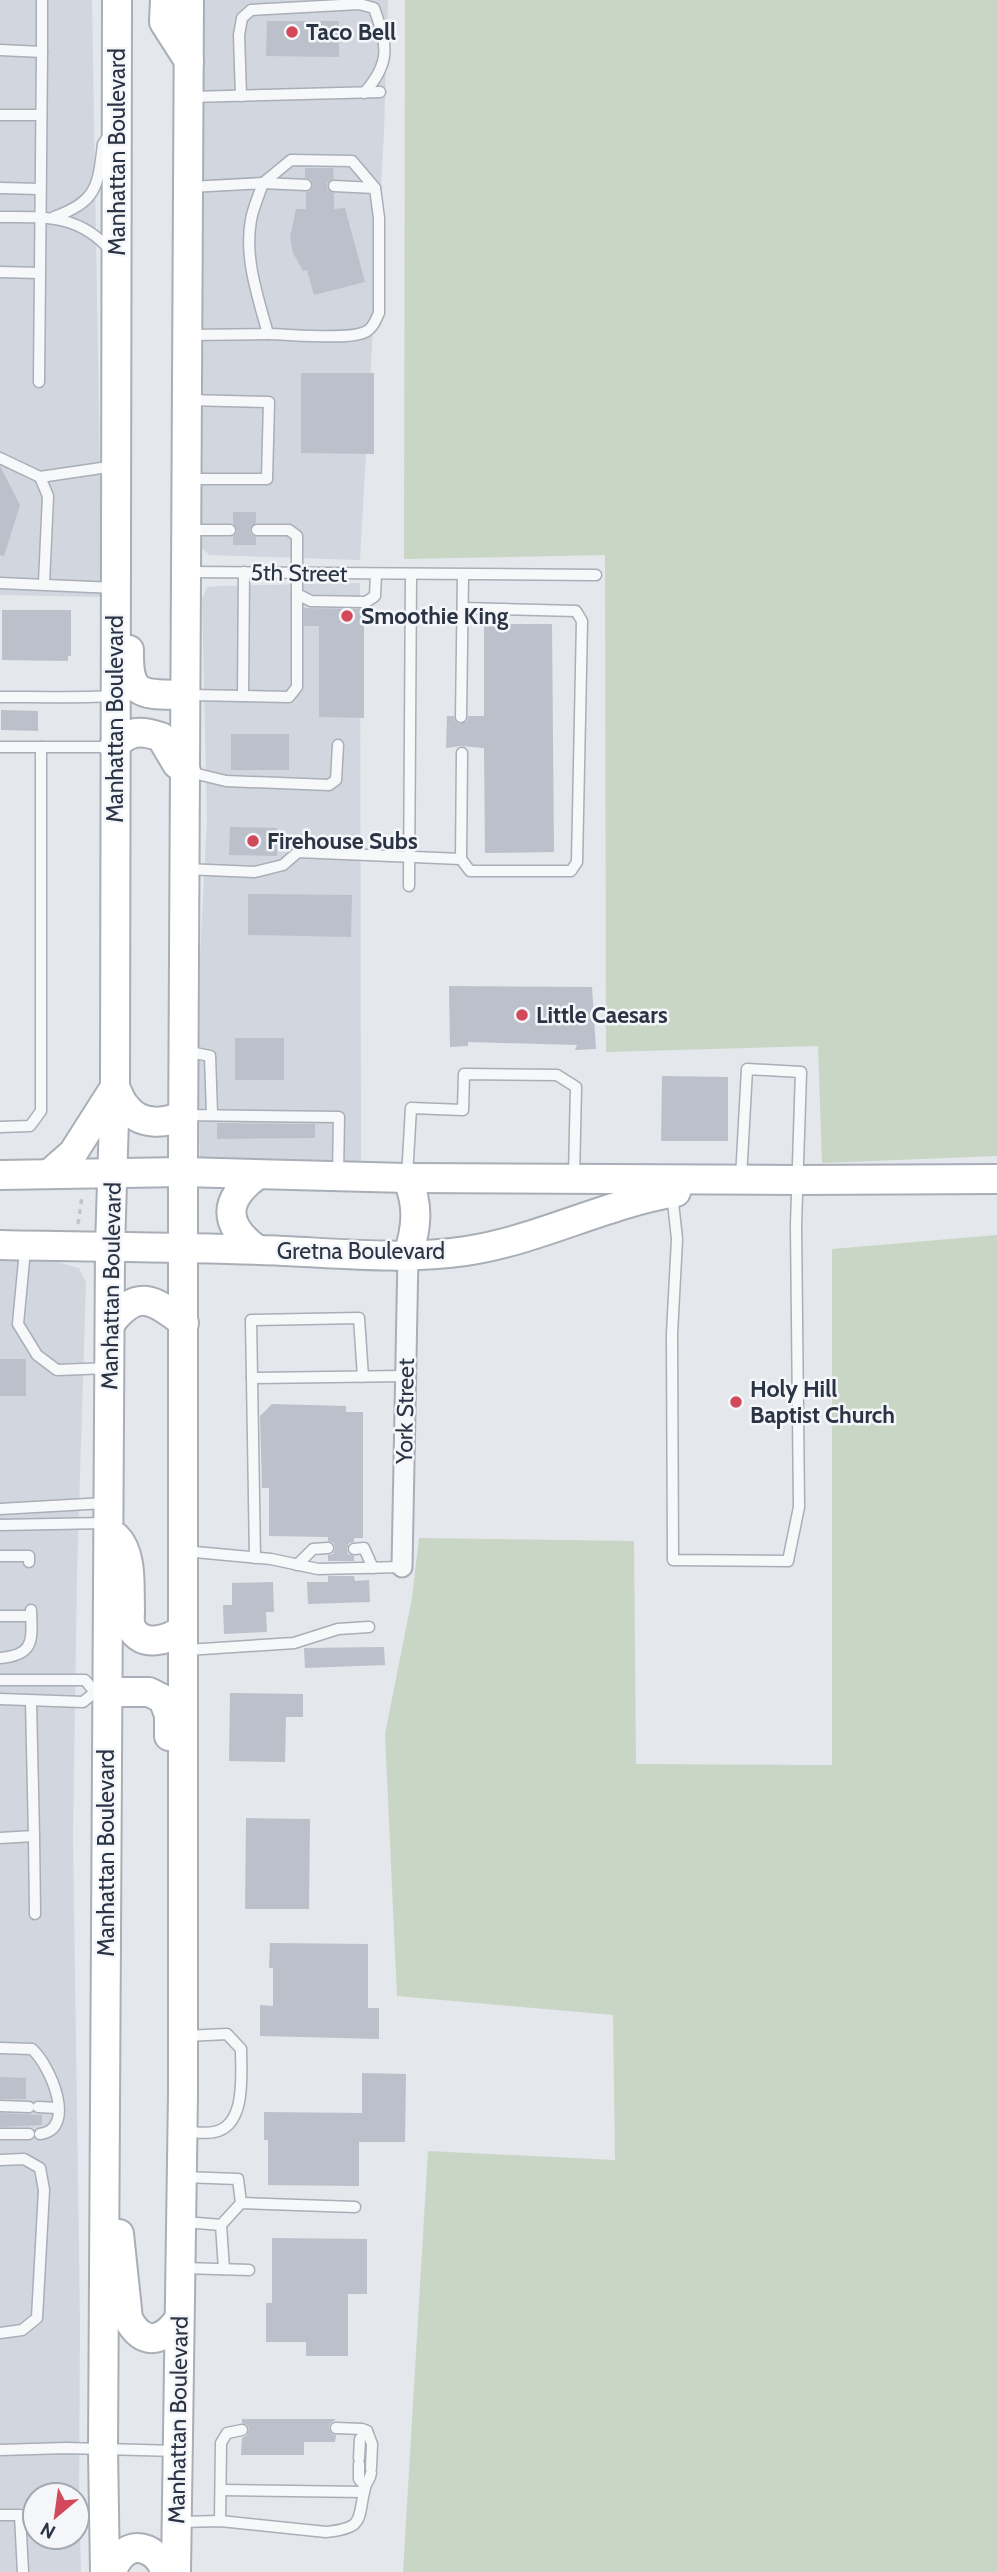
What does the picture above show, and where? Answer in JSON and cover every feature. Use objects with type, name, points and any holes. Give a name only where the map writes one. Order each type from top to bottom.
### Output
[{"type":"street","name":"Manhattan Boulevard","points":[[105,2572],[101,1692],[109,1518],[110,1247],[115,1087],[117,0]]},
{"type":"street","points":[[165,0],[164,22],[189,61]]},
{"type":"street","name":"Manhattan Boulevard","points":[[176,2572],[182,2132],[183,1172],[189,0]]},
{"type":"street","points":[[116,588],[125,592],[129,601],[128,674],[132,685],[155,694],[186,695]]},
{"type":"street","points":[[114,747],[122,737],[132,732],[155,734],[161,737],[177,764],[186,771]]},
{"type":"street","points":[[49,1174],[73,1153],[115,1087],[127,1109],[142,1118],[157,1123],[170,1122],[184,1115]]},
{"type":"street","name":"Gretna Boulevard","points":[[0,1175],[183,1172],[407,1178],[997,1179]]},
{"type":"street","points":[[256,1250],[240,1237],[234,1228],[232,1209],[241,1187],[257,1175]]},
{"type":"street","points":[[407,1178],[415,1197],[414,1235],[408,1255]]},
{"type":"street","name":"Gretna Boulevard","points":[[13,1245],[408,1255],[466,1251],[517,1240],[644,1198],[702,1188],[797,1180]]},
{"type":"street","name":"York Street","points":[[402,1567],[408,1255]]},
{"type":"street","points":[[110,1324],[120,1310],[135,1301],[161,1304],[184,1323]]},
{"type":"street","points":[[109,1518],[124,1544],[130,1626],[137,1634],[148,1639],[183,1639]]},
{"type":"street","points":[[101,1692],[149,1692],[163,1699],[169,1716],[169,1812],[181,1833]]},
{"type":"street","points":[[104,2216],[120,2235],[128,2319],[133,2329],[143,2336],[163,2337],[170,2333],[179,2319]]},
{"type":"street","points":[[111,2572],[127,2551],[145,2549],[158,2556],[165,2572]]},
{"type":"lane","points":[[39,382],[42,0]]},
{"type":"lane","points":[[241,96],[239,35],[242,18],[251,5],[375,4],[384,36],[386,58],[377,79],[364,93]]},
{"type":"lane","points":[[0,50],[42,52]]},
{"type":"lane","points":[[189,97],[380,92]]},
{"type":"lane","points":[[0,115],[41,115]]},
{"type":"lane","points":[[53,217],[77,208],[88,198],[96,186],[103,144],[117,126]]},
{"type":"lane","points":[[189,335],[346,336],[367,332],[379,313],[379,218],[375,188],[352,161],[291,160],[263,183],[251,219],[249,247],[252,272],[268,334]]},
{"type":"lane","points":[[189,187],[263,183],[306,185]]},
{"type":"lane","points":[[334,186],[375,188]]},
{"type":"lane","points":[[0,188],[40,189]]},
{"type":"lane","points":[[0,217],[53,217],[85,227],[101,239],[116,257]]},
{"type":"lane","points":[[0,272],[40,273]]},
{"type":"lane","points":[[187,400],[269,402],[267,479],[187,479]]},
{"type":"lane","points":[[0,458],[40,477],[116,466]]},
{"type":"lane","points":[[40,477],[48,496],[44,583]]},
{"type":"lane","points":[[187,530],[230,530]]},
{"type":"lane","points":[[186,695],[289,697],[297,687],[297,537],[289,530],[257,530]]},
{"type":"lane","name":"5th Street","points":[[187,572],[596,575]]},
{"type":"lane","points":[[243,696],[244,572]]},
{"type":"lane","points":[[297,594],[311,601],[366,602],[375,596],[376,574]]},
{"type":"lane","points":[[409,886],[411,574]]},
{"type":"lane","points":[[461,717],[463,575]]},
{"type":"lane","points":[[0,583],[116,588]]},
{"type":"lane","points":[[462,753],[461,859],[470,871],[571,871],[577,862],[582,621],[576,611],[463,608]]},
{"type":"lane","points":[[0,697],[115,696]]},
{"type":"lane","points":[[186,771],[226,781],[329,785],[336,780],[338,745]]},
{"type":"lane","points":[[0,747],[114,747]]},
{"type":"lane","points":[[0,1127],[30,1126],[41,1111],[41,747]]},
{"type":"lane","points":[[185,869],[255,872],[283,865],[298,852],[461,859]]},
{"type":"lane","points":[[184,1051],[210,1056],[212,1114]]},
{"type":"lane","points":[[672,1193],[677,1240],[672,1334],[673,1560],[788,1561],[799,1507],[797,1180],[801,1072],[747,1069],[741,1180]]},
{"type":"lane","points":[[407,1178],[411,1108],[463,1110],[464,1074],[557,1075],[576,1087],[574,1179]]},
{"type":"lane","points":[[184,1115],[339,1118],[338,1177]]},
{"type":"lane","points":[[13,1245],[18,1324],[37,1355],[57,1370],[110,1368]]},
{"type":"lane","points":[[255,1558],[251,1320],[359,1318],[363,1377]]},
{"type":"lane","points":[[252,1378],[406,1376]]},
{"type":"lane","points":[[0,1509],[109,1518]]},
{"type":"lane","points":[[0,1525],[109,1518]]},
{"type":"lane","points":[[297,1565],[313,1549],[328,1548]]},
{"type":"lane","points":[[354,1549],[364,1548],[373,1568]]},
{"type":"lane","points":[[183,1551],[255,1558],[318,1569],[402,1567]]},
{"type":"lane","points":[[0,1556],[29,1556],[29,1562]]},
{"type":"lane","points":[[0,1616],[31,1613],[31,1645],[16,1656],[0,1658]]},
{"type":"lane","points":[[183,1639],[294,1643],[338,1629],[369,1627]]},
{"type":"lane","points":[[0,1680],[85,1680],[101,1692],[83,1702],[0,1699]]},
{"type":"lane","points":[[31,1701],[35,1913]]},
{"type":"lane","points":[[0,1838],[34,1836]]},
{"type":"lane","points":[[182,2036],[227,2034],[241,2049],[241,2101],[229,2122],[216,2132],[182,2132]]},
{"type":"lane","points":[[0,2048],[32,2049],[49,2072],[56,2091],[58,2108],[55,2127],[49,2133],[0,2134]]},
{"type":"lane","points":[[0,2106],[58,2108]]},
{"type":"lane","points":[[0,2160],[24,2159],[40,2168],[44,2190],[37,2318],[22,2330],[0,2333]]},
{"type":"lane","points":[[181,2177],[238,2179],[241,2203],[221,2225],[224,2269]]},
{"type":"lane","points":[[241,2203],[355,2207]]},
{"type":"lane","points":[[181,2221],[221,2225]]},
{"type":"lane","points":[[180,2267],[249,2270]]},
{"type":"lane","points":[[176,2522],[220,2521],[326,2532],[340,2531],[356,2523],[360,2518],[365,2489],[371,2478],[372,2444],[367,2431],[336,2428]]},
{"type":"lane","points":[[220,2521],[223,2438],[231,2431],[242,2430]]},
{"type":"lane","points":[[365,2489],[359,2479],[359,2461],[360,2439],[367,2431]]},
{"type":"lane","points":[[0,2450],[66,2448],[177,2451]]},
{"type":"lane","points":[[221,2490],[365,2489]]},
{"type":"lane","points":[[0,2515],[20,2515],[23,2572]]},
{"type":"path","points":[[76,1234],[83,1188]]},
{"type":"shaded area","points":[[0,0],[92,0],[102,597],[0,595]]},
{"type":"shaded area","points":[[202,0],[388,0],[384,132],[360,560],[209,555],[201,547],[197,537]]},
{"type":"shaded area","points":[[360,583],[361,1163],[200,1162],[197,1019],[207,818],[202,599],[207,587]]},
{"type":"shaded area","points":[[43,1258],[79,1268],[86,1282],[77,1572],[73,1837],[80,2324],[79,2481],[21,2481],[21,2551],[80,2551],[81,2572],[0,2572],[0,1259]]},
{"type":"green space","points":[[405,0],[997,0],[997,1156],[822,1163],[818,1046],[606,1052],[605,555],[404,559]]},
{"type":"green space","points":[[997,1235],[997,2572],[403,2572],[428,2151],[615,2160],[613,2015],[397,1996],[385,1734],[412,1598],[419,1538],[634,1541],[636,1764],[832,1765],[832,1249]]},
{"type":"building","points":[[267,21],[339,21],[339,57],[266,56]]},
{"type":"building","points":[[305,168],[333,168],[334,179],[327,183],[327,189],[334,193],[334,209],[345,208],[365,282],[314,295],[307,270],[303,271],[293,253],[290,237],[296,209],[306,209],[306,192],[313,186],[311,179],[305,178]]},
{"type":"building","points":[[301,373],[374,373],[374,454],[301,453]]},
{"type":"building","points":[[0,466],[20,505],[4,556],[0,555]]},
{"type":"building","points":[[233,512],[256,512],[256,523],[250,529],[251,534],[256,537],[256,545],[233,545],[233,537],[237,531],[233,523]]},
{"type":"building","points":[[304,608],[364,609],[364,718],[319,717],[319,626],[304,626]]},
{"type":"building","points":[[2,610],[71,610],[71,656],[68,656],[68,661],[2,660]]},
{"type":"building","points":[[484,624],[552,624],[554,852],[485,853],[484,748],[446,748],[447,716],[454,716],[455,721],[460,724],[467,721],[468,716],[484,716]]},
{"type":"building","points":[[1,710],[38,711],[38,731],[1,730]]},
{"type":"building","points":[[231,734],[289,734],[289,770],[231,770]]},
{"type":"building","name":"Firehouse Subs","points":[[230,827],[277,828],[277,856],[229,855]]},
{"type":"building","points":[[248,894],[352,895],[351,937],[248,935]]},
{"type":"building","name":"Little Caesars","points":[[449,986],[592,987],[596,1049],[575,1050],[577,1045],[468,1042],[468,1046],[450,1047]]},
{"type":"building","points":[[235,1038],[284,1038],[284,1080],[235,1080]]},
{"type":"building","points":[[662,1076],[728,1077],[728,1141],[661,1141]]},
{"type":"building","points":[[217,1123],[315,1124],[315,1138],[217,1139]]},
{"type":"building","points":[[0,1359],[26,1359],[26,1396],[0,1396]]},
{"type":"building","points":[[272,1404],[346,1406],[346,1412],[363,1412],[363,1538],[354,1538],[354,1542],[349,1543],[347,1549],[348,1554],[354,1556],[354,1561],[328,1561],[328,1555],[333,1554],[335,1548],[334,1543],[328,1541],[328,1537],[269,1536],[269,1488],[262,1488],[260,1416]]},
{"type":"building","points":[[328,1576],[354,1576],[355,1581],[369,1580],[370,1602],[308,1604],[307,1582],[328,1582]]},
{"type":"building","points":[[273,1582],[274,1612],[266,1612],[267,1632],[224,1634],[223,1605],[232,1605],[232,1583]]},
{"type":"building","points":[[384,1647],[385,1665],[305,1668],[304,1648]]},
{"type":"building","points":[[230,1693],[303,1694],[303,1717],[286,1717],[285,1762],[229,1761]]},
{"type":"building","points":[[246,1818],[310,1819],[309,1909],[245,1909]]},
{"type":"building","points":[[270,1943],[368,1944],[368,2008],[379,2008],[379,2039],[260,2036],[260,2005],[273,2006],[273,1968],[269,1968]]},
{"type":"building","points":[[362,2073],[406,2074],[405,2142],[359,2142],[359,2186],[268,2185],[268,2140],[264,2140],[264,2112],[362,2113]]},
{"type":"building","points":[[0,2077],[26,2078],[26,2099],[0,2099]]},
{"type":"building","points":[[0,2113],[42,2115],[42,2125],[0,2127]]},
{"type":"building","points":[[272,2238],[367,2239],[367,2294],[348,2294],[348,2356],[306,2356],[306,2342],[266,2342],[266,2303],[272,2303]]},
{"type":"building","points":[[242,2419],[336,2419],[329,2428],[332,2434],[336,2435],[335,2442],[304,2442],[304,2455],[241,2455],[242,2438],[247,2435],[249,2429],[242,2423]]},
{"type":"place","name":"Taco Bell","points":[[292,32]]},
{"type":"place","name":"Smoothie King","points":[[347,616]]},
{"type":"place","name":"Firehouse Subs","points":[[253,841]]},
{"type":"place","name":"Little Caesars","points":[[522,1015]]},
{"type":"place","name":"Holy Hill Baptist Church","points":[[736,1402]]}]
